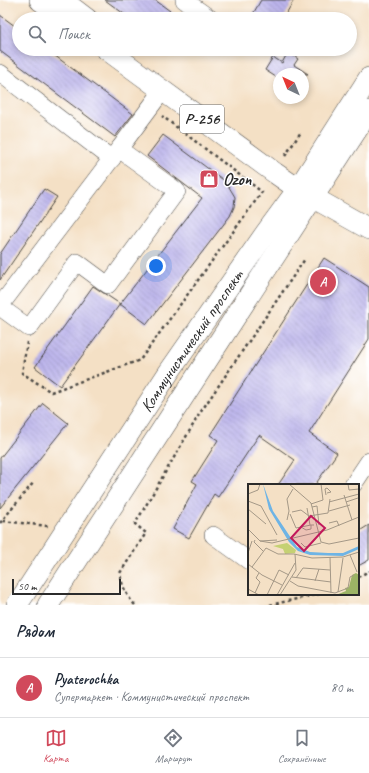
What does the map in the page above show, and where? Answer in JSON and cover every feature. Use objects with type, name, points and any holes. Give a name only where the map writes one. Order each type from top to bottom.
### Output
[{"type":"main road","points":[[40,0],[56,12]]},
{"type":"main road","points":[[62,0],[78,12]]},
{"type":"main road","name":"Р-256","points":[[116,56],[163,90],[369,229]]},
{"type":"main road","name":"Р-256","points":[[136,56],[308,188],[369,218]]},
{"type":"main road","name":"Коммунистический проспект","points":[[48,605],[308,188],[369,78]]},
{"type":"main road","name":"Коммунистический проспект","points":[[17,605],[169,372],[265,234],[308,188],[369,112]]},
{"type":"lane","points":[[184,0],[201,12]]},
{"type":"lane","points":[[0,73],[116,154],[177,191],[108,285],[77,262],[29,328],[0,306],[116,154],[163,90]]},
{"type":"lane","points":[[354,484],[369,461]]},
{"type":"lane","points":[[214,535],[248,559]]},
{"type":"path","points":[[29,328],[22,373],[51,392],[140,360],[262,192],[150,107]]},
{"type":"path","points":[[285,156],[301,132]]},
{"type":"path","points":[[135,605],[129,598],[122,585],[120,573],[127,560],[146,533],[135,524],[200,413],[305,259]]},
{"type":"path","points":[[2,522],[34,482]]},
{"type":"path","points":[[2,522],[52,526]]},
{"type":"path","points":[[359,576],[369,571]]},
{"type":"path","points":[[270,605],[315,595]]},
{"type":"building","points":[[105,0],[155,0],[171,12],[121,12]]},
{"type":"building","points":[[261,0],[294,0],[287,12],[254,12]]},
{"type":"building","points":[[0,15],[12,24],[12,56],[55,56],[133,114],[115,137],[0,51]]},
{"type":"building","points":[[286,56],[294,56],[298,59],[294,65],[299,68],[273,68],[273,75],[265,70],[273,57],[282,63]]},
{"type":"building","points":[[163,135],[226,182],[235,197],[234,207],[230,216],[147,324],[120,304],[202,198],[147,156]]},
{"type":"building","points":[[44,189],[57,197],[0,280],[0,254]]},
{"type":"building","points":[[324,258],[369,287],[369,339],[309,433],[337,453],[316,484],[279,484],[295,460],[259,435],[218,497],[214,494],[189,538],[173,529],[197,484],[192,481],[218,440],[210,435]]},
{"type":"building","points":[[93,286],[120,304],[60,386],[35,367]]},
{"type":"building","points":[[43,403],[68,423],[0,508],[0,458]]},
{"type":"building","points":[[369,525],[369,560],[359,565],[359,531]]},
{"type":"place","name":"Ozon","points":[[209,179]]},
{"type":"place","name":"Pyaterochka","points":[[323,282]]}]
